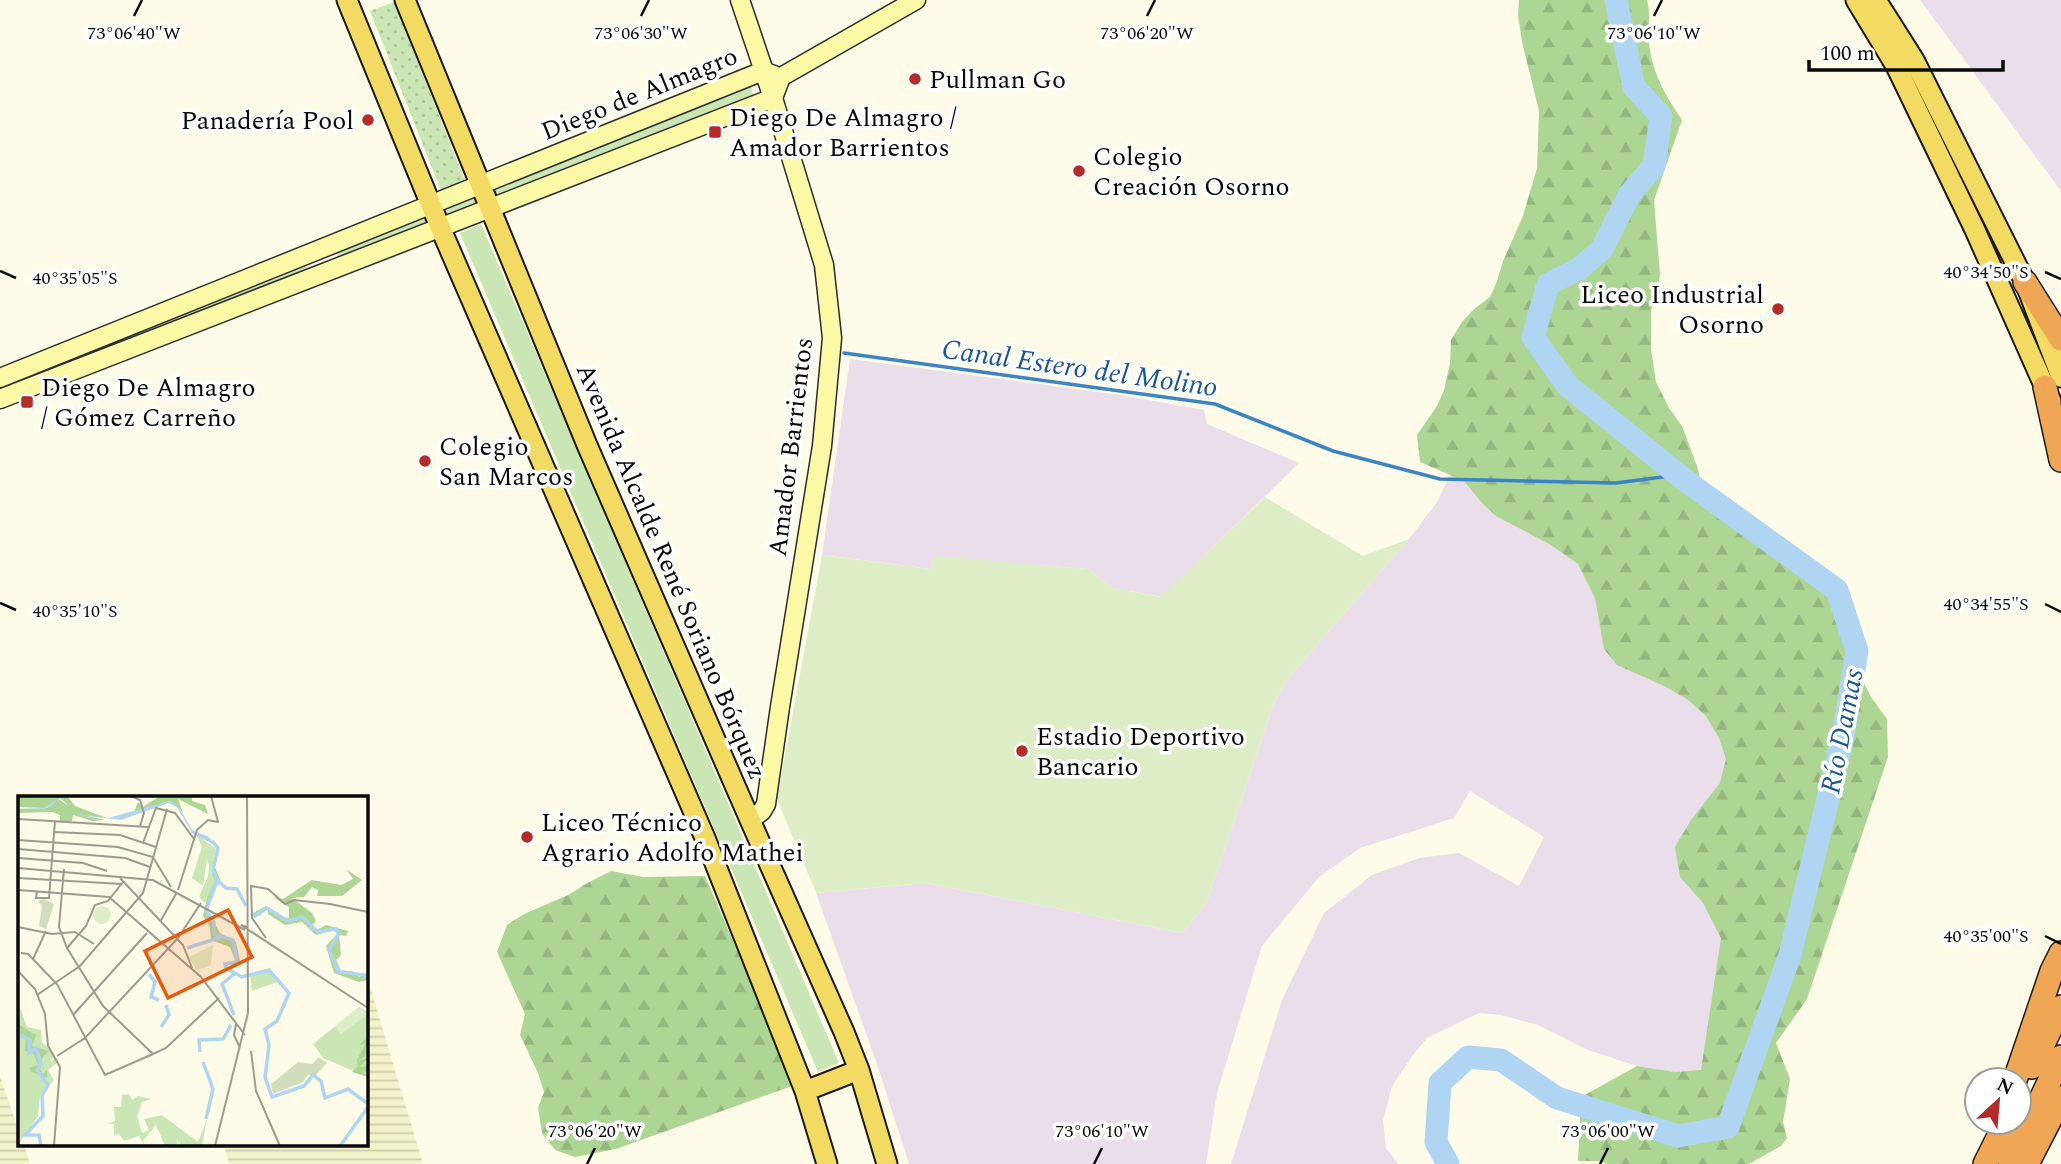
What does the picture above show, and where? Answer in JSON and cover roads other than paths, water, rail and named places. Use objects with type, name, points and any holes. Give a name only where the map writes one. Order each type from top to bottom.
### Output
[{"type":"highway","points":[[2025,282],[2061,339]]},
{"type":"highway","points":[[2053,382],[2055,428],[2061,460]]},
{"type":"highway","points":[[2019,1066],[2052,971],[2061,953]]},
{"type":"highway","points":[[2033,1066],[2061,1007]]},
{"type":"highway","points":[[2010,1164],[2061,1057]]},
{"type":"highway","points":[[2027,1164],[2061,1098]]},
{"type":"highway","points":[[1985,1164],[1995,1136]]},
{"type":"highway","points":[[1985,1164],[1999,1136]]},
{"type":"main road","points":[[347,0],[430,205],[705,838],[805,1091],[827,1164]]},
{"type":"main road","name":"Avenida Alcalde René Soriano Bórquez","points":[[405,0],[587,445],[844,1032],[859,1070],[887,1164]]},
{"type":"main road","name":"Amador Barrientos","points":[[740,0],[824,265],[832,338],[822,446],[766,804],[762,811],[750,820]]},
{"type":"main road","points":[[773,98],[781,77],[916,0]]},
{"type":"main road","points":[[1856,0],[1902,78],[1975,230],[2053,382]]},
{"type":"main road","points":[[1876,0],[1914,60],[2025,282],[2053,382],[2061,424]]},
{"type":"main road","name":"Diego de Almagro","points":[[0,378],[763,71],[781,77]]},
{"type":"main road","name":"Diego de Almagro","points":[[0,398],[773,98]]},
{"type":"main road","points":[[611,133],[621,157]]},
{"type":"main road","points":[[805,1091],[859,1070]]},
{"type":"waterway","name":"Río Damas","points":[[1448,1164],[1436,1142],[1440,1083],[1468,1057],[1501,1060],[1557,1098],[1678,1136],[1728,1127],[1790,955],[1843,737],[1857,651],[1837,590],[1686,481],[1568,386],[1533,337],[1548,284],[1579,269],[1602,249],[1629,195],[1654,166],[1661,116],[1634,87],[1616,0]]},
{"type":"waterway","name":"Canal Estero del Molino","points":[[844,353],[1215,404],[1333,451],[1440,479],[1616,483],[1678,475]]},
{"type":"place","name":"Pullman Go","points":[[915,79]]},
{"type":"place","name":"Panadería Pool","points":[[368,120]]},
{"type":"place","name":"Diego De Almagro / Amador Barrientos","points":[[715,132]]},
{"type":"place","name":"Colegio Creación Osorno","points":[[1079,171]]},
{"type":"place","name":"Liceo Industrial Osorno","points":[[1778,309]]},
{"type":"place","name":"Diego De Almagro / Gómez Carreño","points":[[27,402]]},
{"type":"place","name":"Colegio San Marcos","points":[[425,461]]},
{"type":"place","name":"Estadio Deportivo Bancario","points":[[1022,751]]},
{"type":"place","name":"Liceo Técnico Agrario Adolfo Mathei","points":[[527,837]]}]
